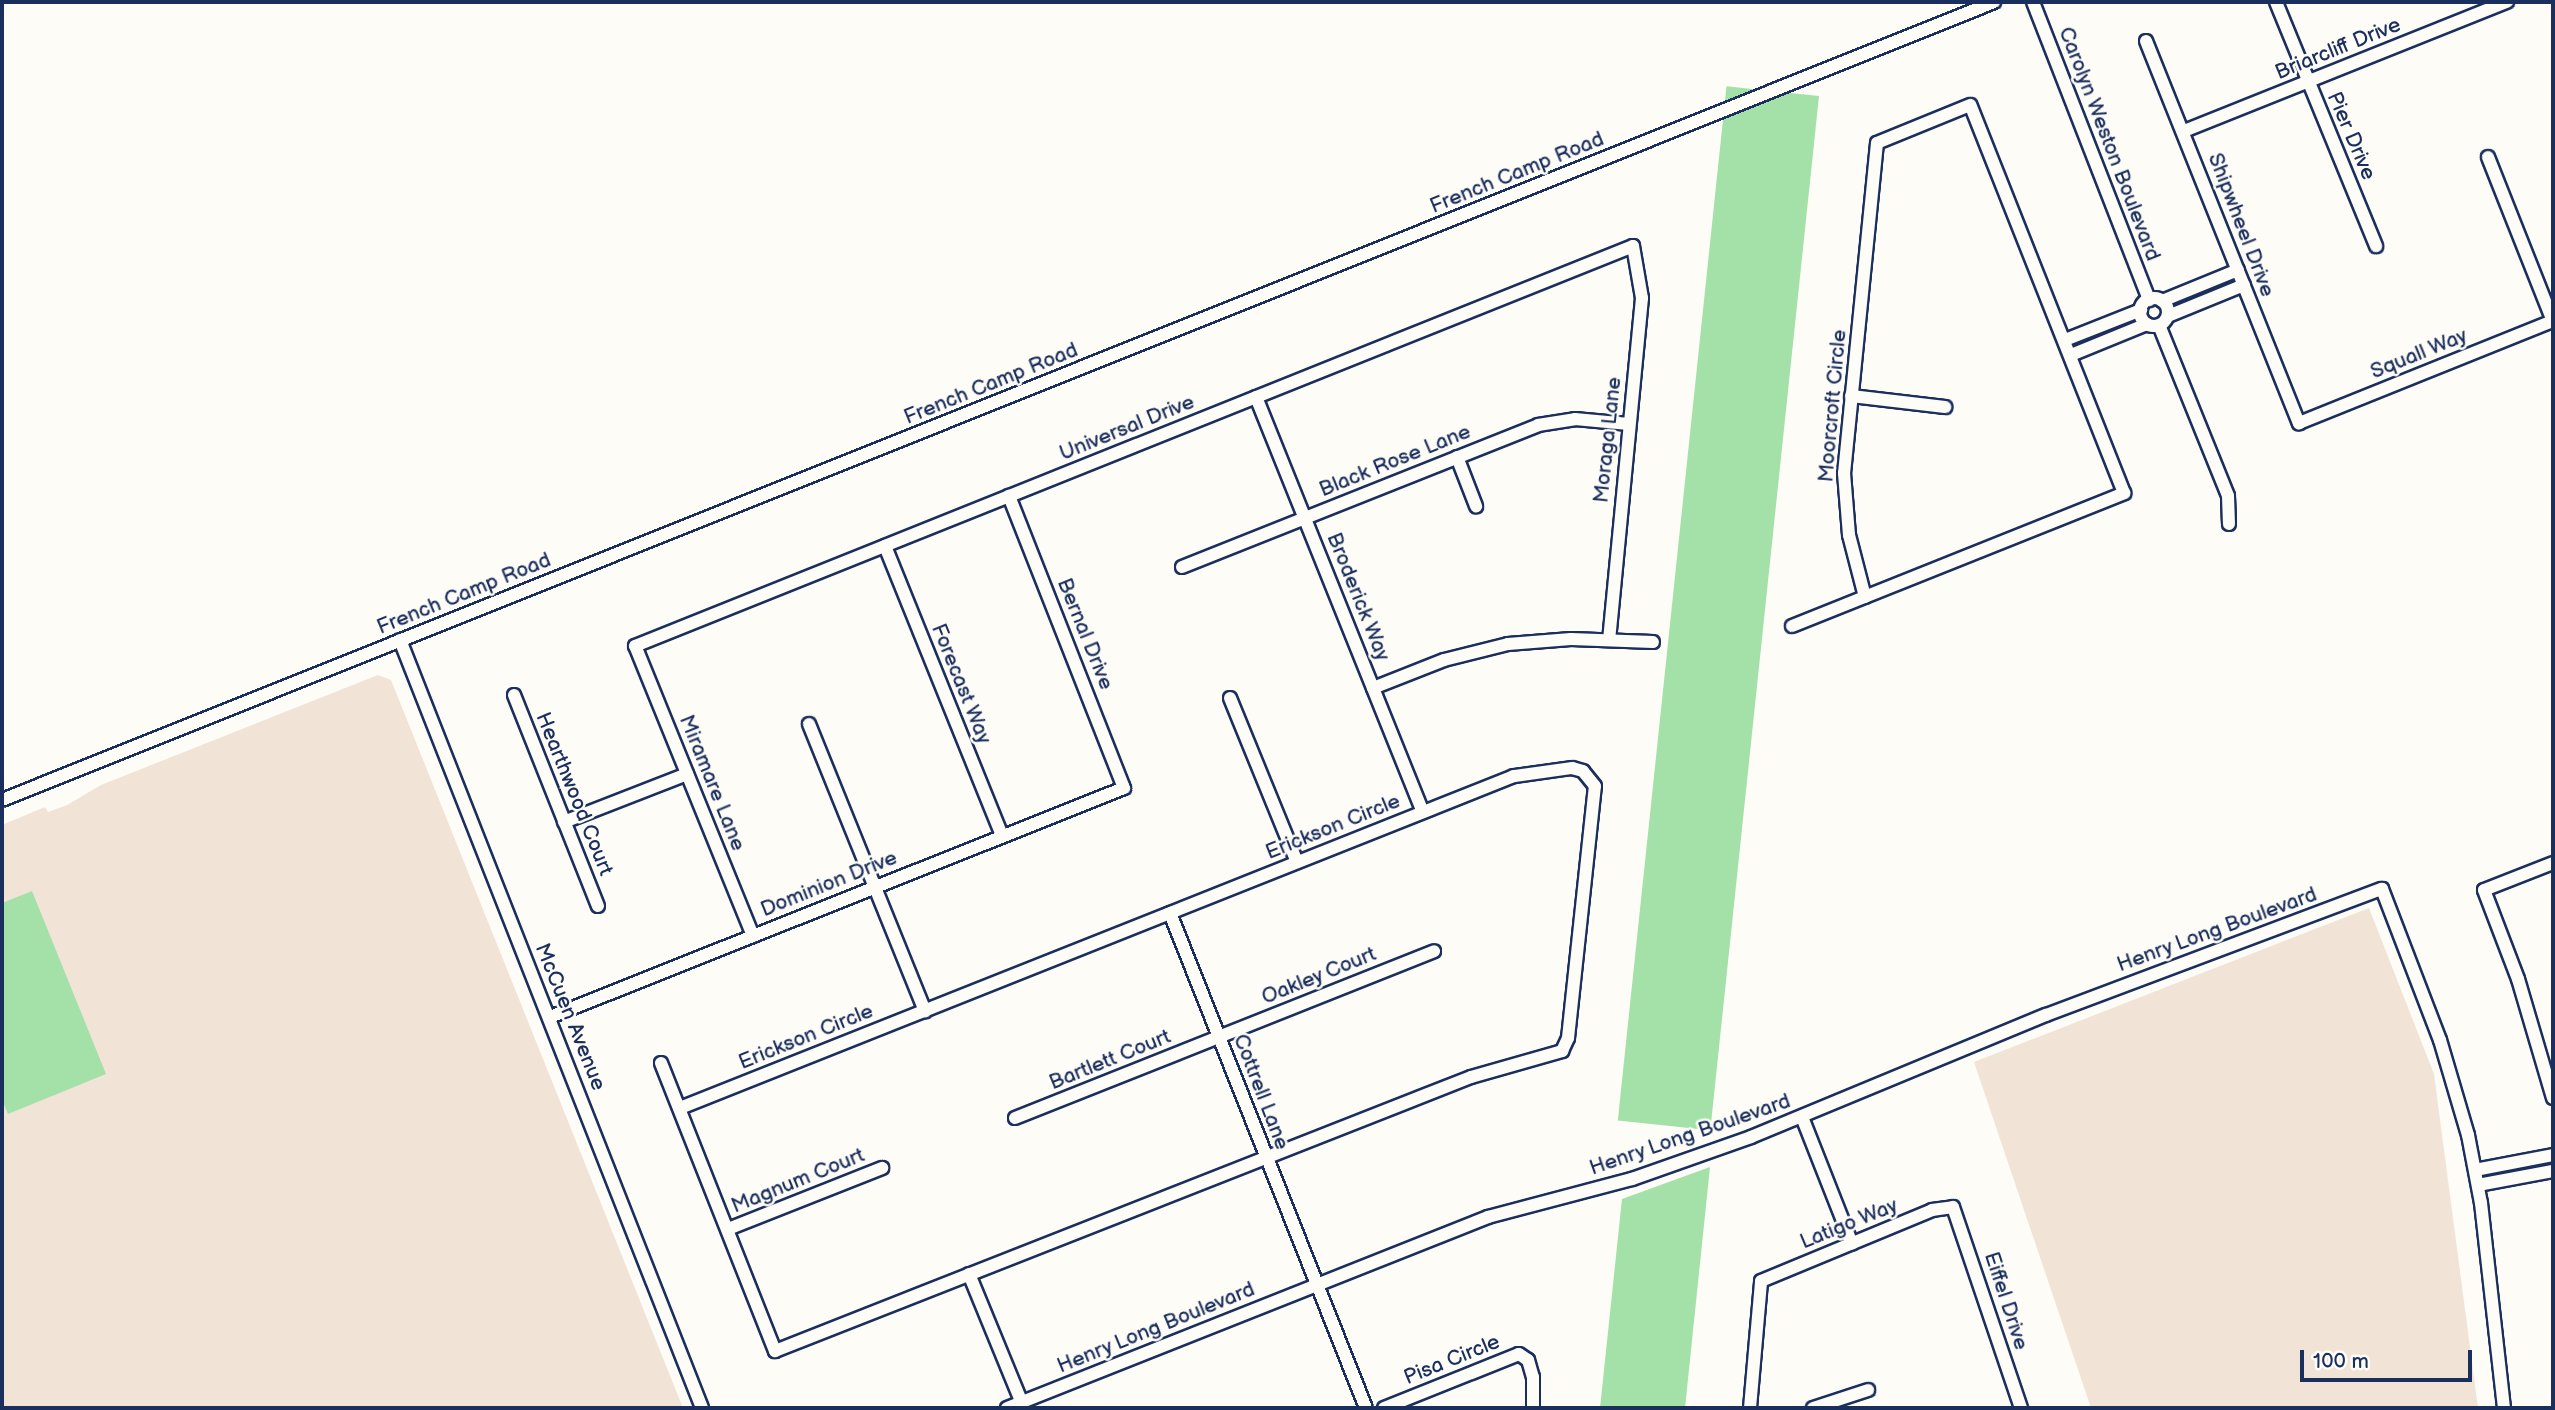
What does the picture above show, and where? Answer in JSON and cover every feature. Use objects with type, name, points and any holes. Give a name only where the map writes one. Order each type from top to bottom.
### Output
[{"type":"street","name":"French Camp Road","points":[[2,800],[1994,2]]},
{"type":"street","name":"Carolyn Weston Boulevard","points":[[2033,2],[2151,303]]},
{"type":"street","name":"Pier Drive","points":[[2276,2],[2376,246]]},
{"type":"street","name":"Briarcliff Drive","points":[[2184,131],[2507,2]]},
{"type":"street","name":"Shipwheel Drive","points":[[2146,41],[2299,423]]},
{"type":"street","name":"Moorcroft Circle","points":[[1970,105],[2071,355],[2124,493],[1865,597],[1845,503],[1851,396],[1877,143],[1970,105]]},
{"type":"street","points":[[2488,157],[2553,321]]},
{"type":"street","name":"Universal Drive","points":[[635,646],[1633,246]]},
{"type":"street","name":"Moraga Lane","points":[[1609,638],[1642,298],[1633,246]]},
{"type":"street","points":[[2065,340],[2238,270]]},
{"type":"street","points":[[2071,355],[2244,285]]},
{"type":"street","points":[[2151,303],[2228,496],[2229,524]]},
{"type":"street","points":[[2151,303],[2158,322]]},
{"type":"street","name":"Squall Way","points":[[2299,423],[2553,321]]},
{"type":"street","points":[[1851,396],[1945,407]]},
{"type":"street","name":"Broderick Way","points":[[1256,397],[1423,812]]},
{"type":"street","name":"Black Rose Lane","points":[[1182,567],[1457,457],[1556,421],[1629,424]]},
{"type":"street","points":[[1457,457],[1476,506]]},
{"type":"street","name":"Bernal Drive","points":[[1009,496],[1124,788]]},
{"type":"street","name":"Forecast Way","points":[[885,546],[1002,836]]},
{"type":"street","points":[[1792,626],[1865,597]]},
{"type":"street","points":[[1373,688],[1476,651],[1540,640],[1609,638],[1653,642]]},
{"type":"street","name":"McCuen Avenue","points":[[400,640],[702,1408]]},
{"type":"street","name":"Miramare Lane","points":[[635,646],[752,936]]},
{"type":"street","name":"Hearthwood Court","points":[[514,695],[598,906]]},
{"type":"street","points":[[1230,698],[1297,862]]},
{"type":"street","points":[[809,724],[925,1011]]},
{"type":"street","name":"Erickson Circle","points":[[1572,768],[1590,777],[1595,796],[1568,1038],[1562,1051],[1480,1073],[775,1351],[680,1108],[1423,812],[1535,770],[1572,768]]},
{"type":"street","points":[[564,822],[687,774]]},
{"type":"street","name":"Dominion Drive","points":[[550,1017],[1124,788]]},
{"type":"street","points":[[2553,863],[2484,890],[2518,979],[2553,1098]]},
{"type":"street","name":"Henry Long Boulevard","points":[[1007,1408],[1488,1217],[1632,1179],[1802,1117],[2046,1015],[2382,889],[2440,1040],[2475,1170]]},
{"type":"street","name":"Cottrell Lane","points":[[1170,913],[1318,1284]]},
{"type":"street","name":"Oakley Court","points":[[1219,1037],[1434,951]]},
{"type":"street","name":"Bartlett Court","points":[[1015,1118],[1219,1037]]},
{"type":"street","points":[[660,1063],[680,1108]]},
{"type":"street","points":[[1802,1117],[1852,1244]]},
{"type":"street","points":[[2504,1408],[2475,1170],[2553,1155]]},
{"type":"street","name":"Magnum Court","points":[[728,1229],[882,1168]]},
{"type":"street","points":[[2478,1185],[2553,1171]]},
{"type":"street","name":"Latigo Way","points":[[1750,1408],[1761,1281],[1932,1210],[1953,1207]]},
{"type":"street","name":"Eiffel Drive","points":[[1953,1207],[2021,1408]]},
{"type":"street","points":[[969,1274],[1022,1403]]},
{"type":"street","points":[[1318,1284],[1366,1408]]},
{"type":"street","name":"Pisa Circle","points":[[1384,1408],[1519,1354],[1528,1360],[1533,1377],[1533,1408]]},
{"type":"street","points":[[1813,1408],[1868,1390]]},
{"type":"shaded area","points":[[378,675],[391,680],[683,1408],[2,1408],[2,825],[45,807],[48,812],[67,805],[101,785]]},
{"type":"shaded area","points":[[2369,908],[2434,1074],[2478,1408],[2091,1408],[1974,1062]]},
{"type":"green space","points":[[1727,86],[1819,96],[1710,1130],[1618,1121]]},
{"type":"green space","points":[[32,891],[106,1074],[8,1114],[2,1100],[2,903]]},
{"type":"green space","points":[[1710,1167],[1685,1408],[1600,1408],[1622,1199]]}]
